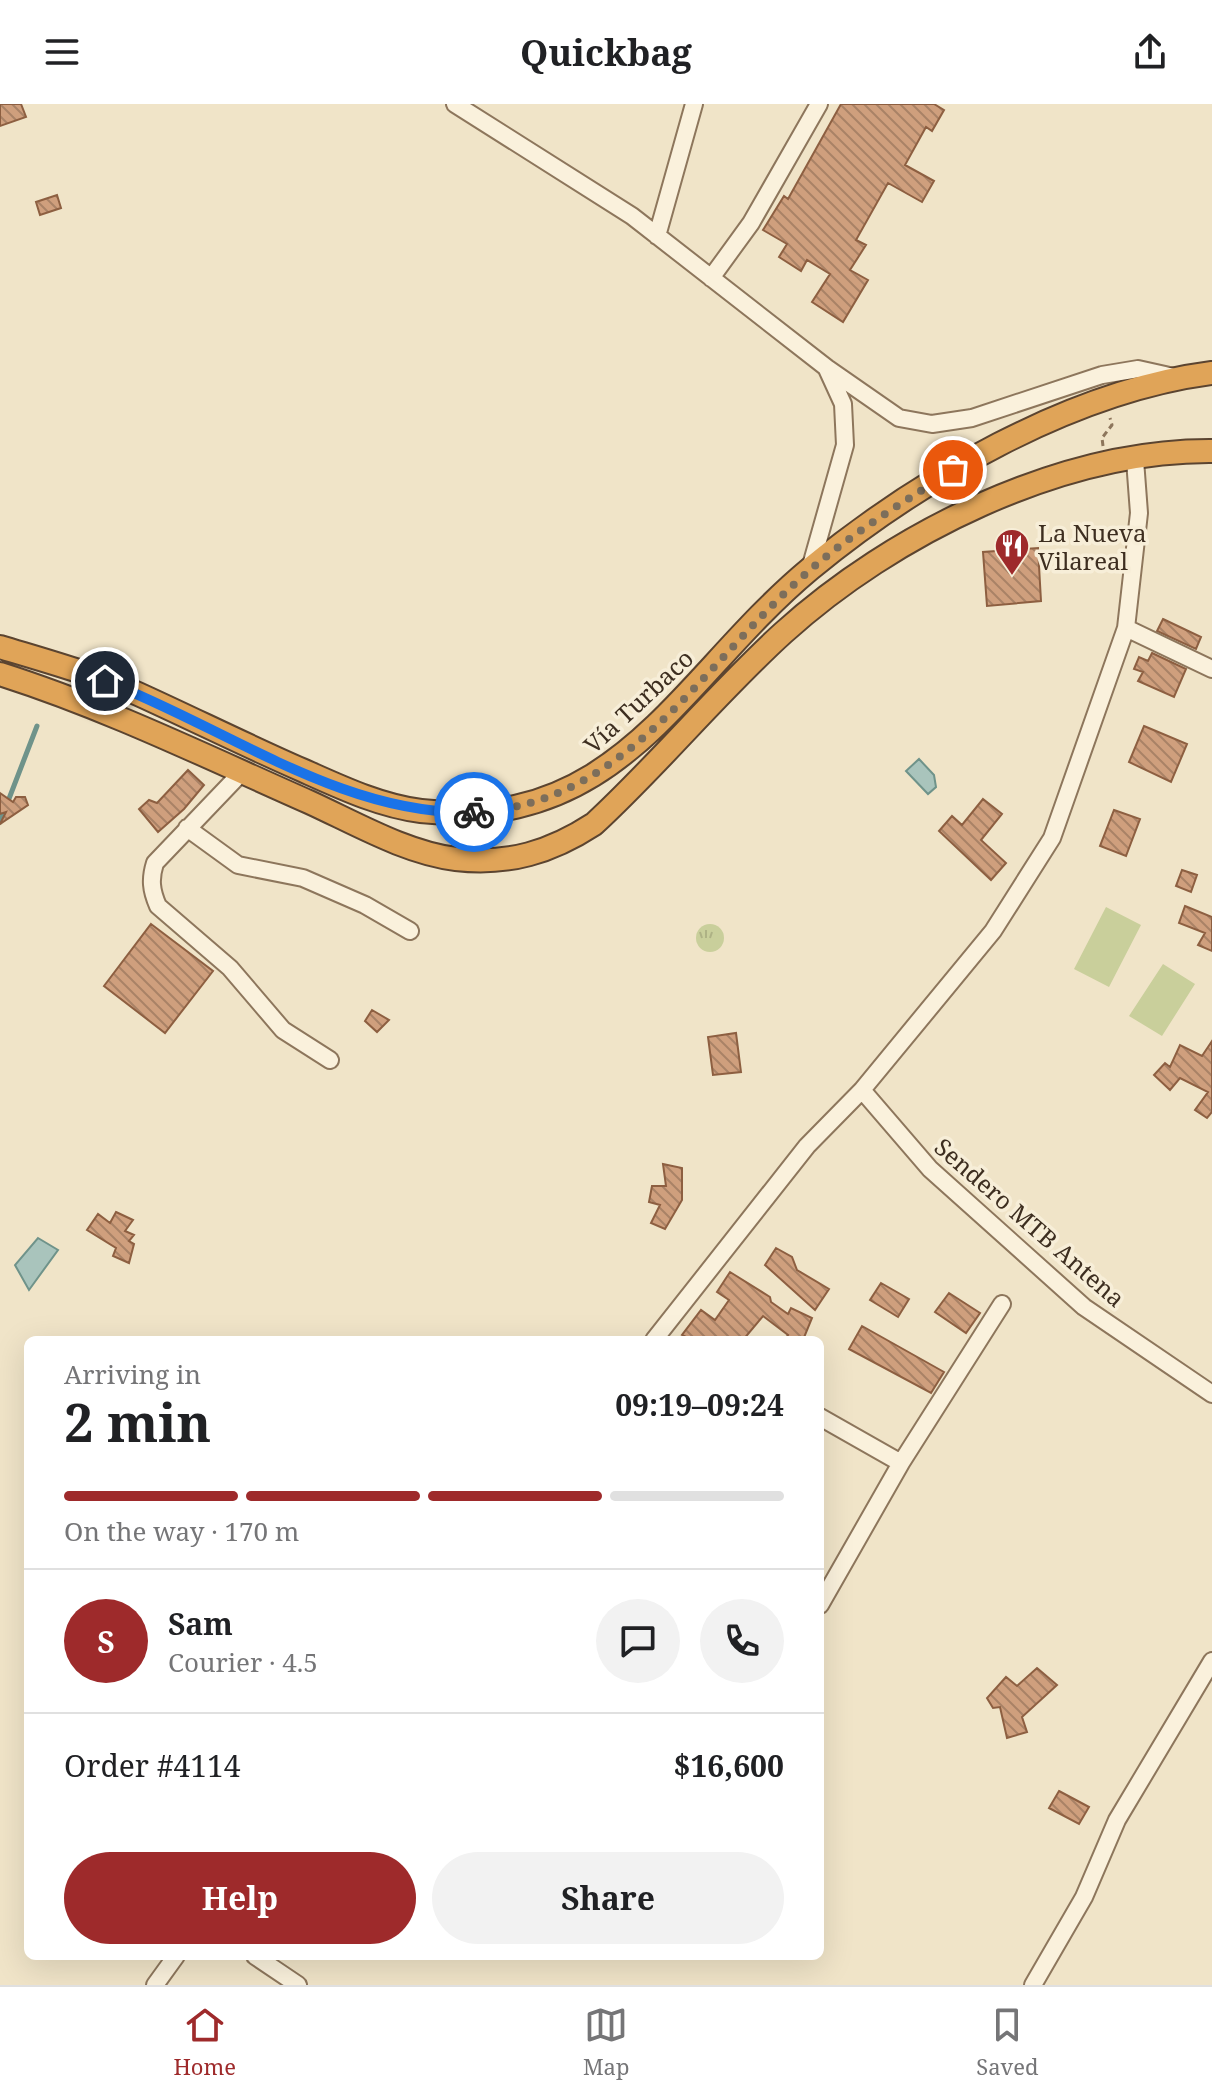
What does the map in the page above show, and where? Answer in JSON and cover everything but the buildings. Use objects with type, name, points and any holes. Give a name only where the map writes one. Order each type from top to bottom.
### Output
[{"type":"highway","name":"Vía Turbaco","points":[[0,647],[133,692],[368,797],[417,810],[490,811],[528,804],[598,775],[634,748],[810,570],[885,515],[979,456],[1046,421],[1175,378],[1212,373]]},
{"type":"highway","points":[[0,674],[106,711],[427,853],[490,861],[548,850],[594,824],[781,635],[824,598],[895,548],[970,509],[1034,486],[1135,460],[1212,451]]},
{"type":"street","points":[[455,104],[657,236],[827,368],[899,418],[932,424],[972,418],[1102,375],[1138,369],[1175,378]]},
{"type":"street","points":[[657,236],[694,104]]},
{"type":"street","points":[[711,278],[751,223],[819,104]]},
{"type":"street","points":[[810,570],[845,445],[843,404],[827,368]]},
{"type":"street","points":[[657,1336],[807,1146],[862,1090],[993,931],[1052,838],[1126,628],[1139,513],[1135,460]]},
{"type":"street","points":[[1126,628],[1212,669]]},
{"type":"street","points":[[241,773],[155,863],[150,877],[158,906],[230,968],[283,1030],[330,1060]]},
{"type":"street","points":[[187,828],[238,865],[303,878],[365,905],[410,931]]},
{"type":"street","name":"Sendero MTB Antena","points":[[862,1090],[930,1169],[1084,1307],[1212,1394]]},
{"type":"street","points":[[824,1598],[901,1463],[1002,1304]]},
{"type":"street","points":[[824,1419],[901,1463]]},
{"type":"street","points":[[1033,1985],[1084,1897],[1117,1820],[1212,1661]]},
{"type":"street","points":[[155,1985],[173,1960]]},
{"type":"street","points":[[261,1960],[298,1985]]},
{"type":"path","points":[[1102,438],[1112,425]]},
{"type":"green space","points":[[1106,907],[1141,925],[1109,987],[1074,969]]},
{"type":"green space","points":[[710,924],[720,928],[724,938],[720,948],[710,952],[700,948],[696,938],[700,928]]},
{"type":"green space","points":[[1163,964],[1195,984],[1162,1036],[1129,1016]]},
{"type":"water","points":[[919,759],[934,775],[936,787],[928,794],[906,771]]},
{"type":"water","points":[[38,1238],[58,1250],[29,1290],[15,1265]]},
{"type":"waterway","points":[[0,822],[37,726]]},
{"type":"way so far","points":[[474,812],[528,804],[564,792],[598,775],[634,748],[810,570],[953,470]]},
{"type":"place","name":"La Nueva Vilareal","points":[[1012,577]]},
{"type":"route","points":[[105,681],[358,794],[417,810],[474,812]]}]
